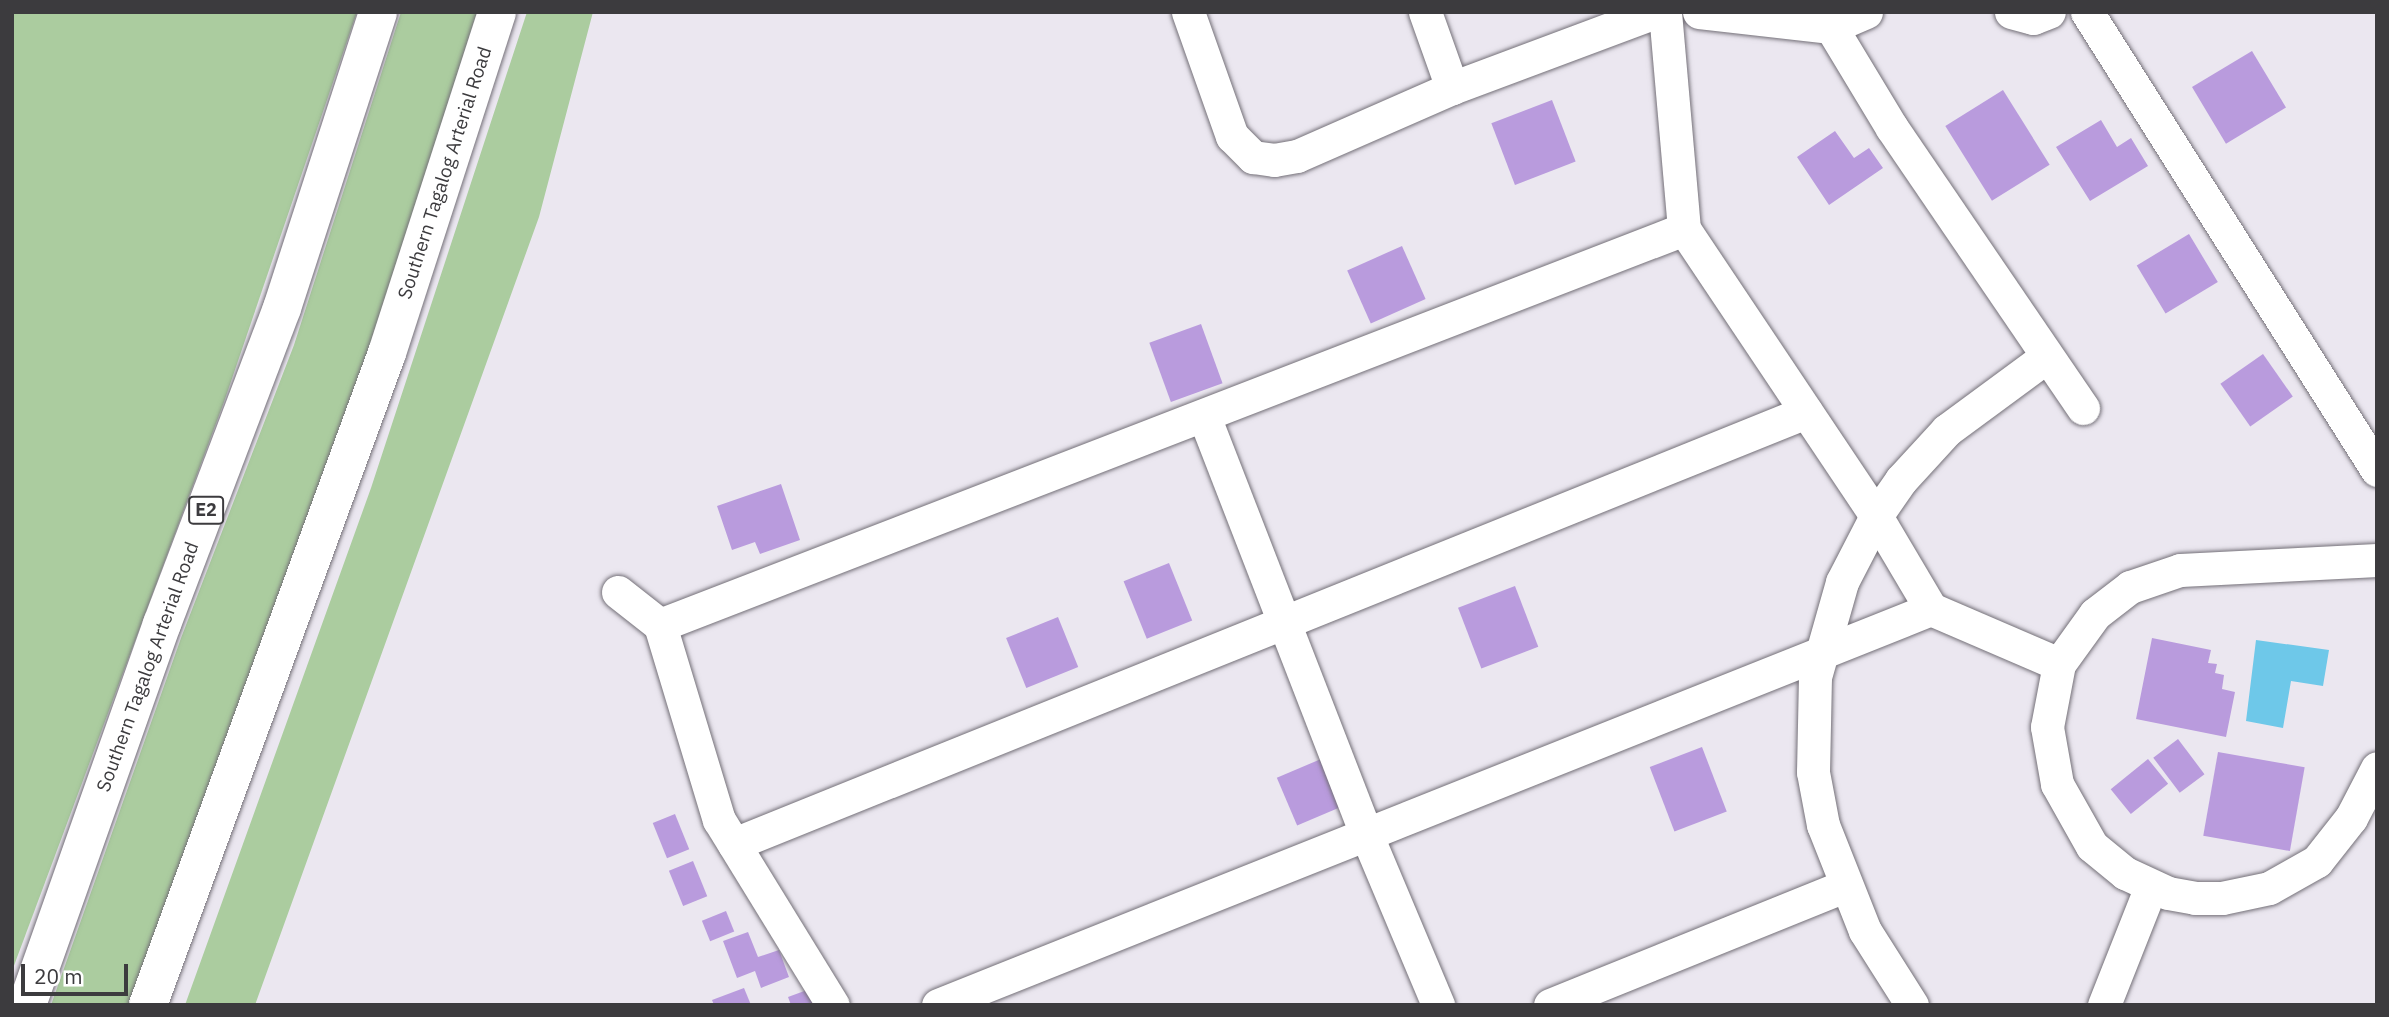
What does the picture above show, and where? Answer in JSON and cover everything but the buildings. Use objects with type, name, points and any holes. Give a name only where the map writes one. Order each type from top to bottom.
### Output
[{"type":"highway","name":"Southern Tagalog Arterial Road","points":[[27,1005],[158,637],[287,296],[378,12]]},
{"type":"highway","name":"Southern Tagalog Arterial Road","points":[[148,1005],[387,353],[497,12]]},
{"type":"street","points":[[1188,12],[1232,136],[1253,157],[1274,160],[1297,156],[1452,88],[1655,12]]},
{"type":"street","points":[[1425,12],[1452,88]]},
{"type":"street","points":[[1665,12],[1684,229],[1876,516],[1931,610],[2059,664]]},
{"type":"street","points":[[1699,12],[1831,27],[1866,12]]},
{"type":"street","points":[[2011,12],[2033,18],[2049,12]]},
{"type":"street","points":[[2087,12],[2377,470]]},
{"type":"street","points":[[1831,27],[1892,128],[2083,408]]},
{"type":"street","points":[[660,625],[1684,229]]},
{"type":"street","points":[[1912,1005],[1881,961],[1844,886],[1823,825],[1813,772],[1812,709],[1821,650],[1842,582],[1876,516],[1901,480],[1947,430],[2046,357]]},
{"type":"street","points":[[734,844],[1806,412]]},
{"type":"street","points":[[1204,416],[1365,831],[1438,1005]]},
{"type":"street","points":[[2377,560],[2211,567],[2155,576],[2130,587],[2095,614],[2059,664],[2047,727],[2057,784],[2092,846],[2107,862],[2151,886],[2195,898],[2222,898],[2269,888],[2293,877],[2336,842],[2377,768]]},
{"type":"street","points":[[618,592],[660,625],[719,820],[833,1005]]},
{"type":"street","points":[[938,1005],[1365,831],[1821,650],[1931,610]]},
{"type":"street","points":[[1550,1005],[1844,886]]},
{"type":"street","points":[[2104,1005],[2151,886]]},
{"type":"green space","points":[[12,12],[357,12],[224,402],[12,971]]},
{"type":"green space","points":[[401,12],[477,12],[373,338],[130,1005],[51,1005],[181,638],[294,345]]},
{"type":"green space","points":[[527,12],[593,12],[539,217],[255,1005],[185,1005],[371,488]]},
{"type":"water","points":[[2256,640],[2329,650],[2323,686],[2291,681],[2283,728],[2246,721]]}]
